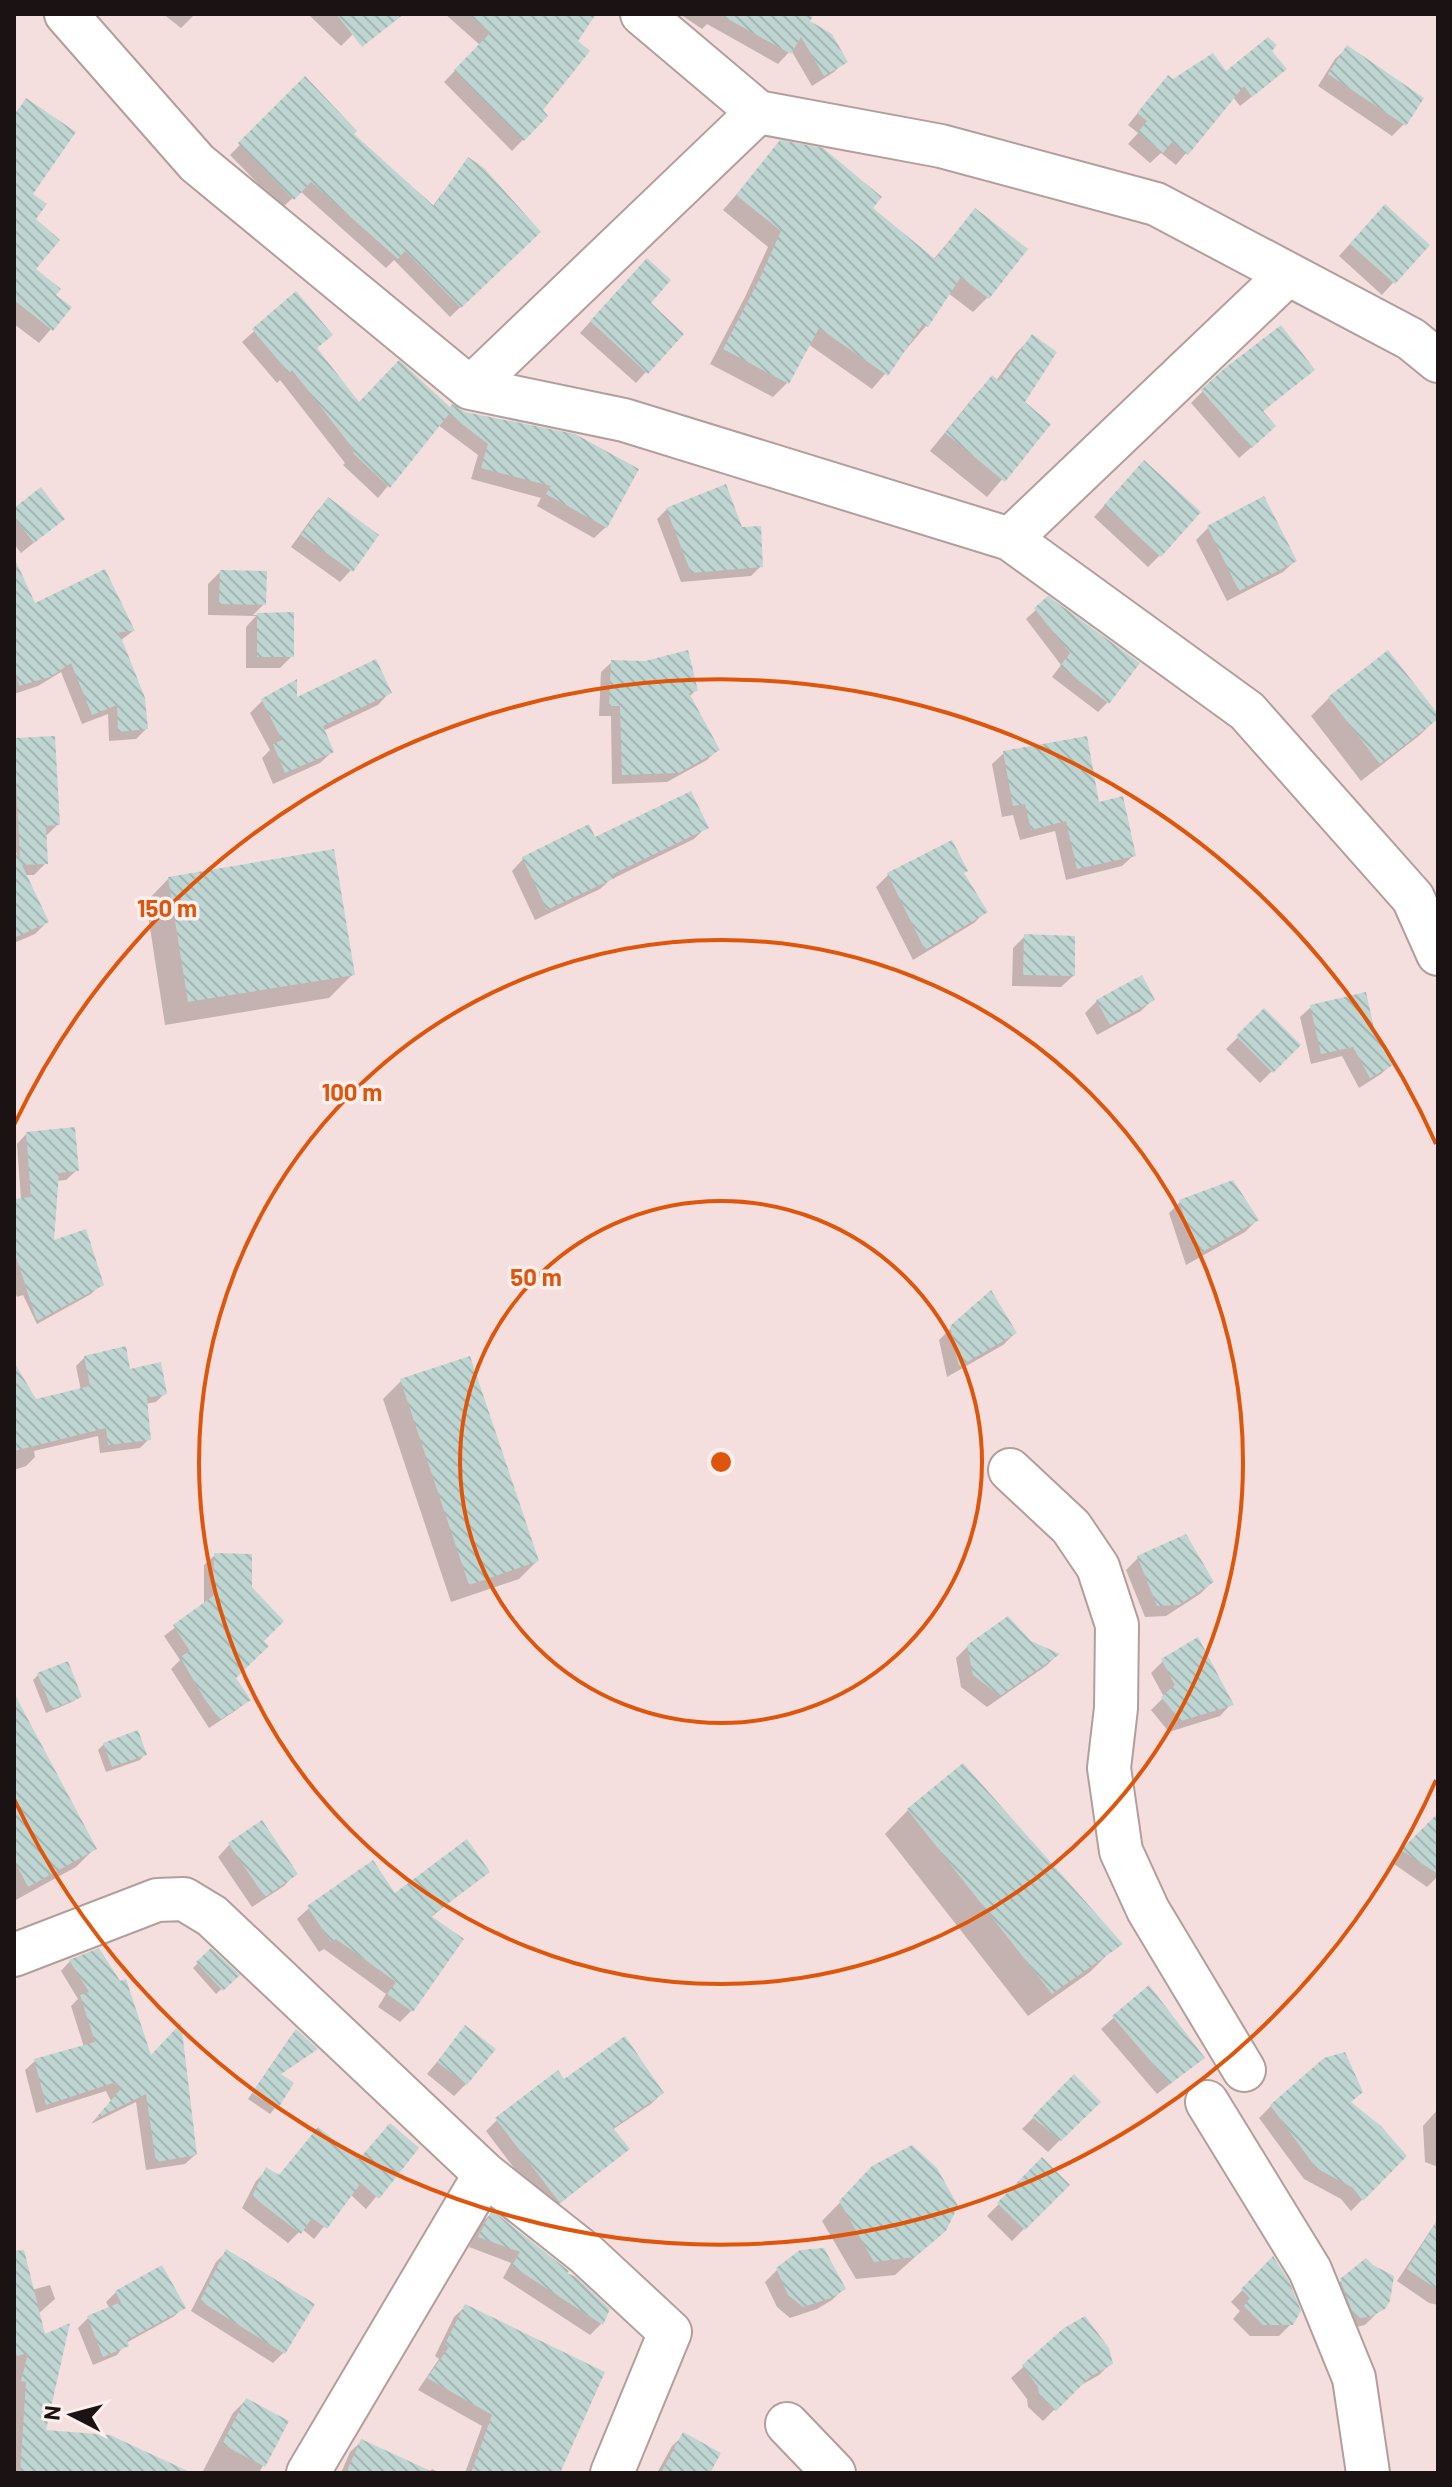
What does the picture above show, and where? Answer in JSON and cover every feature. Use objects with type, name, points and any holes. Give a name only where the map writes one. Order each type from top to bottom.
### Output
[{"type":"street","points":[[642,14],[758,112],[941,146],[1156,204],[1411,339],[1438,361]]},
{"type":"street","points":[[70,15],[197,163],[470,388],[624,420],[1010,539],[1247,711],[1425,887],[1438,954]]},
{"type":"street","points":[[470,388],[758,112]]},
{"type":"street","points":[[1010,539],[1288,274]]},
{"type":"street","points":[[1010,1470],[1071,1527],[1098,1567],[1117,1625],[1116,1708],[1109,1768],[1121,1851],[1148,1910],[1244,2070]]},
{"type":"street","points":[[14,1955],[157,1900],[184,1899],[212,1916],[485,2174],[586,2254],[670,2332],[612,2473]]},
{"type":"street","points":[[1207,2102],[1310,2270],[1354,2378],[1368,2473]]},
{"type":"street","points":[[308,2473],[485,2174]]},
{"type":"street","points":[[787,2424],[834,2473]]},
{"type":"building","points":[[336,14],[404,14],[362,47]]},
{"type":"building","points":[[469,14],[596,14],[578,41],[590,51],[543,110],[548,116],[524,141],[454,70],[490,33]]},
{"type":"building","points":[[719,14],[814,14],[810,21],[832,34],[848,62],[824,76],[801,37],[791,54]]},
{"type":"building","points":[[1268,37],[1277,45],[1272,51],[1287,69],[1252,97],[1244,86],[1188,155],[1172,142],[1163,153],[1138,132],[1147,121],[1137,113],[1168,75],[1173,79],[1213,53],[1226,71]]},
{"type":"building","points":[[1347,45],[1424,98],[1406,126],[1328,74]]},
{"type":"building","points":[[305,76],[357,131],[354,134],[434,206],[468,157],[484,168],[541,232],[461,308],[405,251],[398,259],[311,182],[294,200],[238,143]]},
{"type":"building","points":[[26,98],[76,132],[33,194],[47,204],[36,219],[60,240],[36,269],[61,289],[56,295],[72,307],[53,331],[14,300],[14,116]]},
{"type":"building","points":[[780,140],[823,148],[882,197],[873,208],[935,259],[975,208],[1028,249],[989,299],[961,277],[928,327],[923,324],[888,376],[819,328],[789,384],[723,349],[781,231],[736,195]]},
{"type":"building","points":[[1385,204],[1430,245],[1395,284],[1350,244]]},
{"type":"building","points":[[647,258],[671,280],[651,303],[684,334],[648,374],[590,321]]},
{"type":"building","points":[[296,291],[333,335],[317,348],[359,402],[399,360],[450,407],[452,404],[465,412],[575,434],[639,469],[607,528],[546,494],[551,486],[481,468],[488,444],[449,414],[390,488],[353,453],[355,451],[292,370],[289,373],[252,329]]},
{"type":"building","points":[[1281,325],[1315,370],[1263,411],[1276,426],[1252,448],[1201,390]]},
{"type":"building","points":[[1032,334],[1057,352],[1025,402],[1051,424],[1005,482],[945,433],[992,375],[999,381]]},
{"type":"building","points":[[1144,460],[1201,512],[1161,557],[1104,505]]},
{"type":"building","points":[[726,484],[742,527],[761,526],[763,567],[691,573],[666,508]]},
{"type":"building","points":[[41,487],[65,519],[34,543],[14,517],[14,508]]},
{"type":"building","points":[[1264,496],[1297,561],[1239,591],[1207,526]]},
{"type":"building","points":[[328,497],[379,535],[353,572],[301,535]]},
{"type":"building","points":[[14,557],[35,603],[105,569],[135,631],[119,632],[145,698],[148,729],[118,732],[117,705],[92,715],[71,663],[50,677],[19,686],[14,668]]},
{"type":"building","points":[[220,570],[267,571],[266,605],[219,604]]},
{"type":"building","points":[[1048,596],[1140,663],[1109,704],[1060,666],[1070,653],[1034,608]]},
{"type":"building","points":[[294,612],[294,657],[257,657],[257,613]]},
{"type":"building","points":[[688,650],[698,691],[689,693],[720,750],[679,773],[622,775],[620,706],[609,706],[611,660],[645,661]]},
{"type":"building","points":[[1388,650],[1438,714],[1438,719],[1380,764],[1328,697]]},
{"type":"building","points":[[376,659],[392,693],[323,726],[334,752],[285,773],[273,744],[282,740],[261,699],[297,679],[297,697]]},
{"type":"building","points":[[55,736],[60,825],[46,826],[48,864],[22,865],[49,922],[14,938],[14,847],[20,861],[14,738]]},
{"type":"building","points":[[1087,736],[1099,802],[1123,796],[1136,856],[1077,869],[1066,821],[1031,830],[1025,804],[1013,806],[1003,751]]},
{"type":"building","points":[[691,791],[709,828],[547,910],[522,857],[589,824],[595,837]]},
{"type":"building","points":[[952,840],[968,871],[964,873],[988,912],[925,950],[887,873]]},
{"type":"building","points":[[334,849],[355,975],[188,1002],[168,877]]},
{"type":"building","points":[[1024,934],[1075,936],[1075,976],[1023,975]]},
{"type":"building","points":[[1142,975],[1155,1000],[1110,1025],[1096,1000]]},
{"type":"building","points":[[1366,992],[1374,1028],[1395,1064],[1370,1078],[1353,1047],[1321,1054],[1310,1005]]},
{"type":"building","points":[[1264,1008],[1301,1045],[1273,1073],[1236,1036]]},
{"type":"building","points":[[75,1127],[79,1171],[59,1173],[54,1240],[86,1229],[104,1285],[37,1321],[14,1251],[14,1199],[31,1197],[26,1132]]},
{"type":"building","points":[[1233,1180],[1259,1220],[1197,1255],[1179,1200]]},
{"type":"building","points":[[991,1290],[1017,1333],[959,1367],[950,1326]]},
{"type":"building","points":[[126,1346],[130,1369],[161,1362],[167,1394],[147,1398],[151,1440],[108,1445],[106,1428],[14,1451],[14,1362],[36,1399],[90,1386],[84,1356]]},
{"type":"building","points":[[470,1356],[539,1561],[469,1585],[400,1379]]},
{"type":"building","points":[[1186,1534],[1214,1582],[1179,1605],[1157,1606],[1137,1556]]},
{"type":"building","points":[[214,1553],[252,1554],[252,1587],[284,1621],[264,1641],[269,1646],[236,1678],[251,1700],[220,1720],[180,1657],[190,1651],[173,1625],[213,1596]]},
{"type":"building","points":[[1008,1616],[1031,1641],[1060,1654],[1000,1696],[973,1675],[967,1645]]},
{"type":"building","points":[[1198,1637],[1234,1705],[1181,1721],[1161,1697],[1175,1685],[1161,1659]]},
{"type":"building","points":[[68,1661],[82,1697],[52,1709],[37,1673]]},
{"type":"building","points":[[14,1693],[97,1849],[28,1887],[14,1860]]},
{"type":"building","points":[[138,1730],[147,1755],[112,1767],[103,1743]]},
{"type":"building","points":[[963,1763],[1123,1944],[1052,1994],[907,1809]]},
{"type":"building","points":[[1438,1813],[1438,1874],[1401,1850]]},
{"type":"building","points":[[262,1820],[298,1874],[265,1897],[228,1843]]},
{"type":"building","points":[[467,1839],[490,1872],[431,1916],[464,1939],[413,2012],[387,1994],[396,1982],[336,1939],[331,1942],[307,1906],[373,1860],[395,1893]]},
{"type":"building","points":[[99,1948],[120,1981],[126,1979],[151,2055],[181,2023],[197,2155],[156,2162],[146,2094],[95,2119],[120,2090],[116,2082],[46,2105],[34,2059],[95,2042],[80,1995],[89,1992],[69,1960]]},
{"type":"building","points":[[211,1948],[240,1975],[223,1991],[196,1962]]},
{"type":"building","points":[[1149,1985],[1205,2058],[1170,2084],[1112,2016]]},
{"type":"building","points":[[465,2025],[496,2049],[467,2085],[437,2062]]},
{"type":"building","points":[[296,2029],[318,2049],[281,2074],[294,2083],[277,2110],[252,2093]]},
{"type":"building","points":[[625,2036],[664,2093],[613,2128],[630,2149],[560,2203],[495,2118],[558,2070],[564,2079]]},
{"type":"building","points":[[1345,2052],[1363,2092],[1351,2102],[1381,2126],[1407,2156],[1363,2201],[1353,2188],[1316,2168],[1270,2105],[1324,2058]]},
{"type":"building","points":[[1074,2074],[1101,2102],[1061,2141],[1032,2117]]},
{"type":"building","points":[[390,2123],[419,2148],[379,2199],[361,2183],[327,2229],[312,2218],[301,2234],[252,2196],[266,2167],[279,2175],[318,2127],[359,2159]]},
{"type":"building","points":[[912,2145],[937,2168],[958,2206],[946,2231],[915,2257],[874,2262],[839,2201],[872,2166]]},
{"type":"building","points":[[1042,2157],[1070,2185],[1025,2230],[997,2203]]},
{"type":"building","points":[[492,2210],[569,2271],[567,2273],[576,2277],[610,2309],[603,2325],[512,2266],[520,2252],[478,2237]]},
{"type":"building","points":[[1438,2219],[1438,2290],[1407,2269]]},
{"type":"building","points":[[824,2248],[846,2289],[831,2298],[803,2307],[788,2295],[776,2268],[800,2250]]},
{"type":"building","points":[[226,2249],[315,2304],[285,2354],[200,2301]]},
{"type":"building","points":[[24,2250],[45,2334],[70,2323],[46,2430],[110,2435],[192,2473],[20,2473],[26,2382],[21,2381],[28,2353],[14,2357],[14,2251]]},
{"type":"building","points":[[1273,2256],[1289,2281],[1301,2311],[1293,2325],[1263,2325],[1244,2306],[1250,2298],[1241,2289]]},
{"type":"building","points":[[1366,2258],[1394,2276],[1390,2301],[1385,2309],[1361,2318],[1354,2316],[1340,2279]]},
{"type":"building","points":[[162,2265],[186,2308],[127,2340],[129,2346],[103,2357],[87,2316],[121,2302],[115,2291]]},
{"type":"building","points":[[465,2304],[605,2372],[560,2473],[471,2473],[492,2415],[427,2378],[449,2347],[445,2344]]},
{"type":"building","points":[[1085,2316],[1109,2348],[1113,2364],[1090,2377],[1056,2411],[1039,2395],[1038,2387],[1022,2365],[1064,2328]]},
{"type":"building","points":[[246,2398],[289,2421],[265,2467],[222,2444]]},
{"type":"building","points":[[683,2432],[721,2453],[710,2473],[661,2473]]},
{"type":"building","points":[[361,2439],[435,2473],[346,2473]]}]
